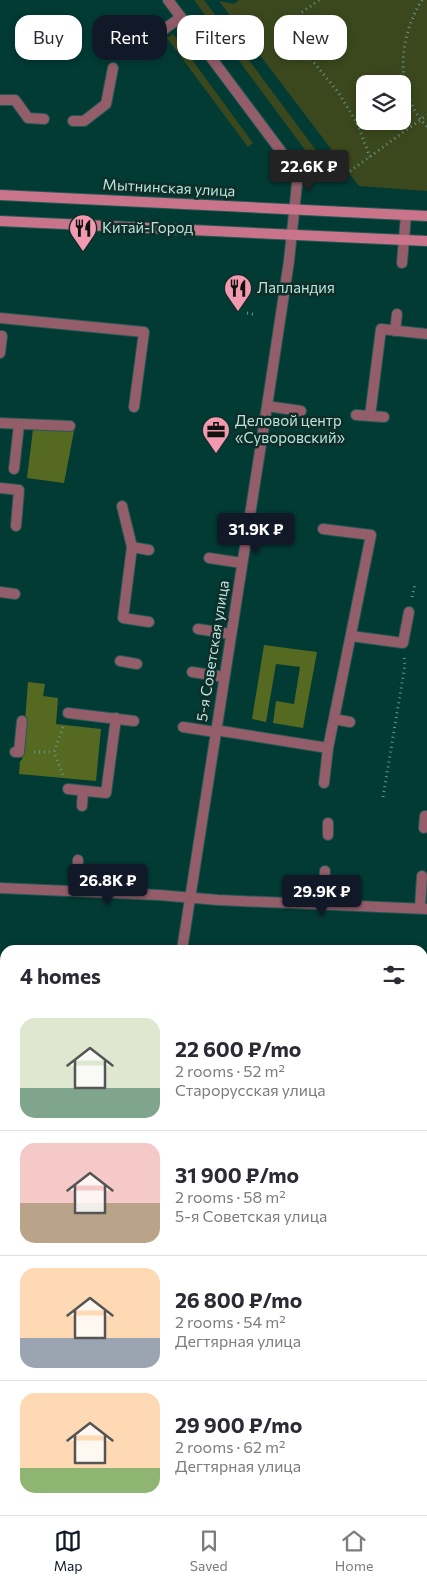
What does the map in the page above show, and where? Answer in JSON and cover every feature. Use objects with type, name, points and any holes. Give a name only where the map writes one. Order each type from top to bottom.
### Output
[{"type":"street","name":"5-я Советская улица","points":[[168,0],[179,15]]},
{"type":"street","name":"5-я Советская улица","points":[[183,945],[267,406],[292,234],[298,174],[213,60]]},
{"type":"street","points":[[73,121],[84,122],[106,104],[113,68]]},
{"type":"street","points":[[0,100],[15,100],[28,118],[44,120]]},
{"type":"street","name":"Мытнинская улица","points":[[0,195],[427,216]]},
{"type":"street","points":[[402,263],[406,215]]},
{"type":"street","points":[[0,221],[427,241]]},
{"type":"street","points":[[395,330],[397,314]]},
{"type":"street","points":[[0,318],[144,332],[134,407]]},
{"type":"street","points":[[370,416],[382,329],[427,334]]},
{"type":"street","points":[[0,336],[2,336],[0,353]]},
{"type":"street","points":[[267,406],[301,411]]},
{"type":"street","points":[[356,415],[384,417]]},
{"type":"street","points":[[0,423],[70,426]]},
{"type":"street","points":[[14,469],[19,425]]},
{"type":"street","points":[[0,488],[19,490],[16,526]]},
{"type":"street","points":[[122,506],[132,547],[123,618],[149,622]]},
{"type":"street","points":[[323,529],[371,535],[328,748],[324,783]]},
{"type":"street","points":[[132,547],[149,550]]},
{"type":"street","points":[[209,558],[242,563]]},
{"type":"street","points":[[0,592],[15,594]]},
{"type":"street","points":[[351,636],[403,643],[409,612]]},
{"type":"street","points":[[198,629],[231,634]]},
{"type":"street","points":[[120,661],[137,664]]},
{"type":"street","points":[[192,672],[224,677]]},
{"type":"street","points":[[68,713],[134,720]]},
{"type":"street","points":[[68,789],[106,793],[116,718]]},
{"type":"street","points":[[334,719],[350,722]]},
{"type":"street","points":[[15,752],[19,752],[22,721]]},
{"type":"street","points":[[183,727],[328,748]]},
{"type":"street","points":[[82,806],[84,791]]},
{"type":"street","points":[[424,828],[424,816],[427,816]]},
{"type":"street","points":[[328,823],[328,835]]},
{"type":"street","points":[[76,892],[78,860]]},
{"type":"street","points":[[323,905],[325,871]]},
{"type":"street","points":[[0,888],[424,909],[422,876]]},
{"type":"path","points":[[319,0],[301,13],[294,38],[338,92],[357,123],[370,157]]},
{"type":"path","points":[[422,0],[407,29],[402,60],[406,91],[420,120],[427,127]]},
{"type":"path","points":[[342,178],[427,115]]},
{"type":"path","points":[[247,313],[256,315]]},
{"type":"path","points":[[382,798],[392,729],[405,665],[403,643]]},
{"type":"path","points":[[68,713],[54,752],[68,789]]},
{"type":"green space","points":[[194,0],[204,0],[215,15],[205,15]]},
{"type":"green space","points":[[239,0],[427,0],[427,191],[359,186],[264,60],[264,15],[230,15],[219,1],[234,4]]},
{"type":"green space","points":[[173,34],[177,39],[177,51],[167,38]]},
{"type":"green space","points":[[183,60],[192,60],[253,143],[248,147]]},
{"type":"green space","points":[[238,60],[249,60],[318,153],[311,158]]},
{"type":"green space","points":[[33,429],[74,431],[64,483],[27,478]]},
{"type":"green space","points":[[264,645],[317,652],[303,728],[273,723],[276,701],[294,704],[300,667],[276,664],[266,722],[252,719]]},
{"type":"green space","points":[[28,682],[45,684],[43,696],[58,698],[56,724],[101,729],[96,781],[19,774],[20,761],[22,760]]},
{"type":"place","name":"Китай-Город","points":[[83,252]]},
{"type":"place","name":"Лапландия","points":[[238,312]]},
{"type":"place","name":"Деловой центр «Суворовский»","points":[[216,454]]}]
